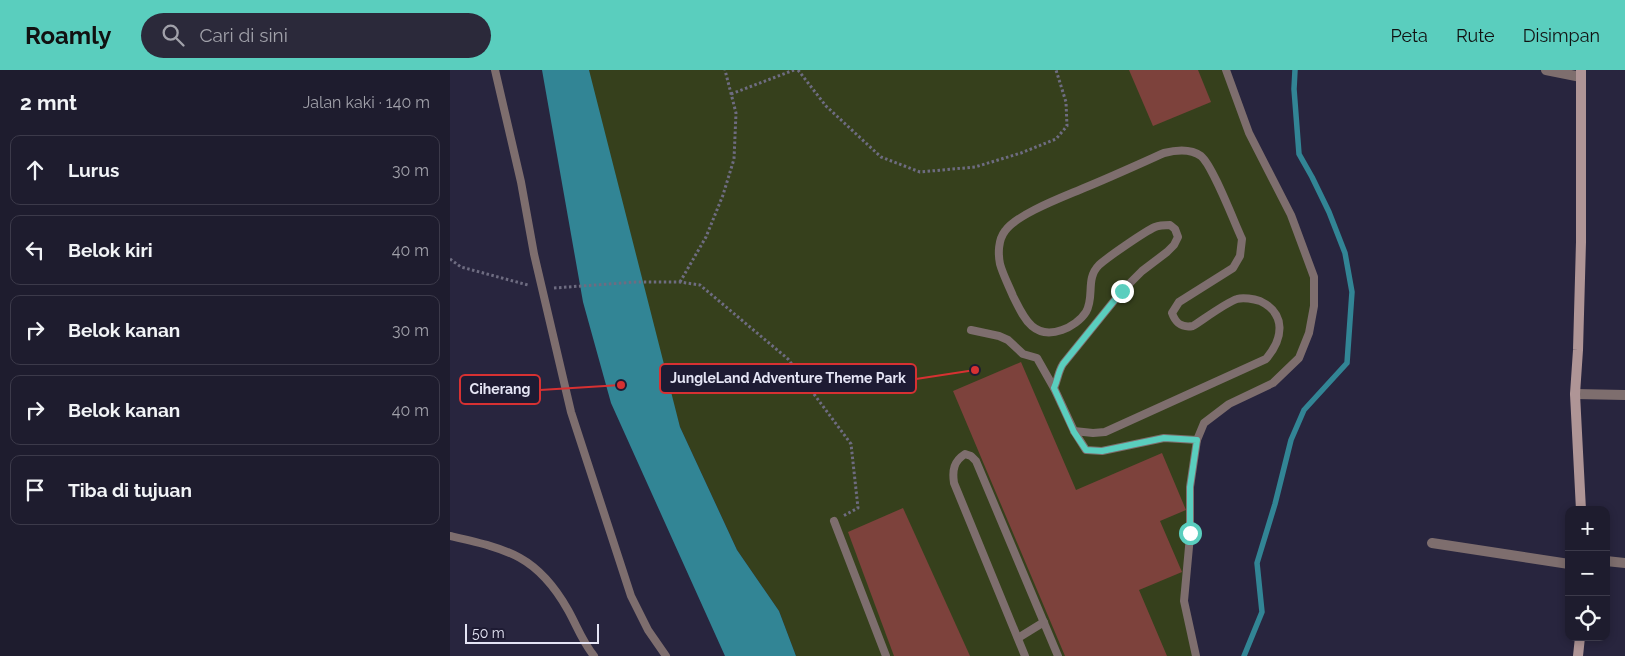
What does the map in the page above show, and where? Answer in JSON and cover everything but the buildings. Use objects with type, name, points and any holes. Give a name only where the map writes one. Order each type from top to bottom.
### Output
[{"type":"street","points":[[1546,70],[1581,73],[1581,242],[1576,394],[1581,506]]},
{"type":"street","points":[[1576,394],[1625,395]]},
{"type":"street","points":[[1432,543],[1565,563]]},
{"type":"street","points":[[1610,561],[1625,563]]},
{"type":"street","points":[[1578,656],[1580,641]]},
{"type":"lane","points":[[495,70],[521,182],[542,289],[571,412],[631,596],[648,630],[666,656]]},
{"type":"lane","points":[[1196,656],[1184,601],[1190,536],[1190,487],[1197,440],[1204,423],[1229,404],[1273,383],[1299,358],[1309,333],[1314,306],[1314,277],[1290,214],[1249,132],[1226,70]]},
{"type":"lane","points":[[1054,388],[1058,378],[1058,371],[1122,291],[1142,271],[1167,252],[1174,245],[1178,237],[1175,229],[1170,225],[1156,226],[1099,265],[1090,280],[1089,304],[1086,312],[1076,323],[1066,329],[1048,332],[1040,331],[1027,322],[1003,273],[1000,263],[1000,246],[1001,238],[1006,230],[1021,218],[1042,207],[1164,153],[1185,150],[1200,156],[1206,162],[1222,194],[1242,239],[1242,248],[1233,268],[1179,302],[1172,313],[1174,320],[1186,327],[1193,326],[1237,299],[1256,300],[1273,309],[1278,319],[1279,336],[1276,346],[1266,359],[1105,432],[1074,432]]},
{"type":"lane","points":[[971,330],[999,336],[1008,340],[1023,354],[1037,358],[1054,388],[1074,432],[1086,450],[1108,450],[1164,438],[1197,440]]},
{"type":"lane","points":[[1025,656],[954,483],[953,474],[956,462],[966,454],[976,461],[1058,656]]},
{"type":"lane","points":[[834,521],[886,656]]},
{"type":"lane","points":[[450,536],[512,552],[532,564],[546,578],[568,609],[584,644],[594,656]]},
{"type":"lane","points":[[1018,638],[1044,622]]},
{"type":"path","points":[[680,282],[706,238],[734,159],[736,113],[725,70]]},
{"type":"path","points":[[731,94],[794,70]]},
{"type":"path","points":[[798,70],[826,106],[881,157],[920,172],[975,167],[1021,153],[1056,139],[1068,126],[1066,102],[1056,70]]},
{"type":"path","points":[[450,259],[461,267],[542,289],[636,282],[680,282],[700,285],[788,359],[851,444],[858,508],[834,521]]},
{"type":"shaded area","points":[[542,70],[589,70],[680,427],[737,550],[779,611],[796,656],[725,656],[611,403],[583,302]]},
{"type":"shaded area","points":[[588,70],[1226,70],[1249,133],[1291,214],[1314,277],[1314,306],[1299,358],[1273,383],[1229,404],[1204,423],[1197,440],[1184,601],[1196,656],[796,656],[779,611],[737,550],[680,427],[627,244]]},
{"type":"waterway","points":[[1244,656],[1262,612],[1257,563],[1275,504],[1291,440],[1304,410],[1347,363],[1352,292],[1345,253],[1329,212],[1299,154],[1294,89],[1295,70]]},
{"type":"place","name":"JungleLand Adventure Theme Park","points":[[975,370]]},
{"type":"place","name":"Ciherang","points":[[621,385]]},
{"type":"route","points":[[1122,291],[1058,371],[1058,378],[1054,388],[1074,432],[1086,450],[1102,451],[1152,439],[1197,440],[1190,487],[1190,533]]}]
